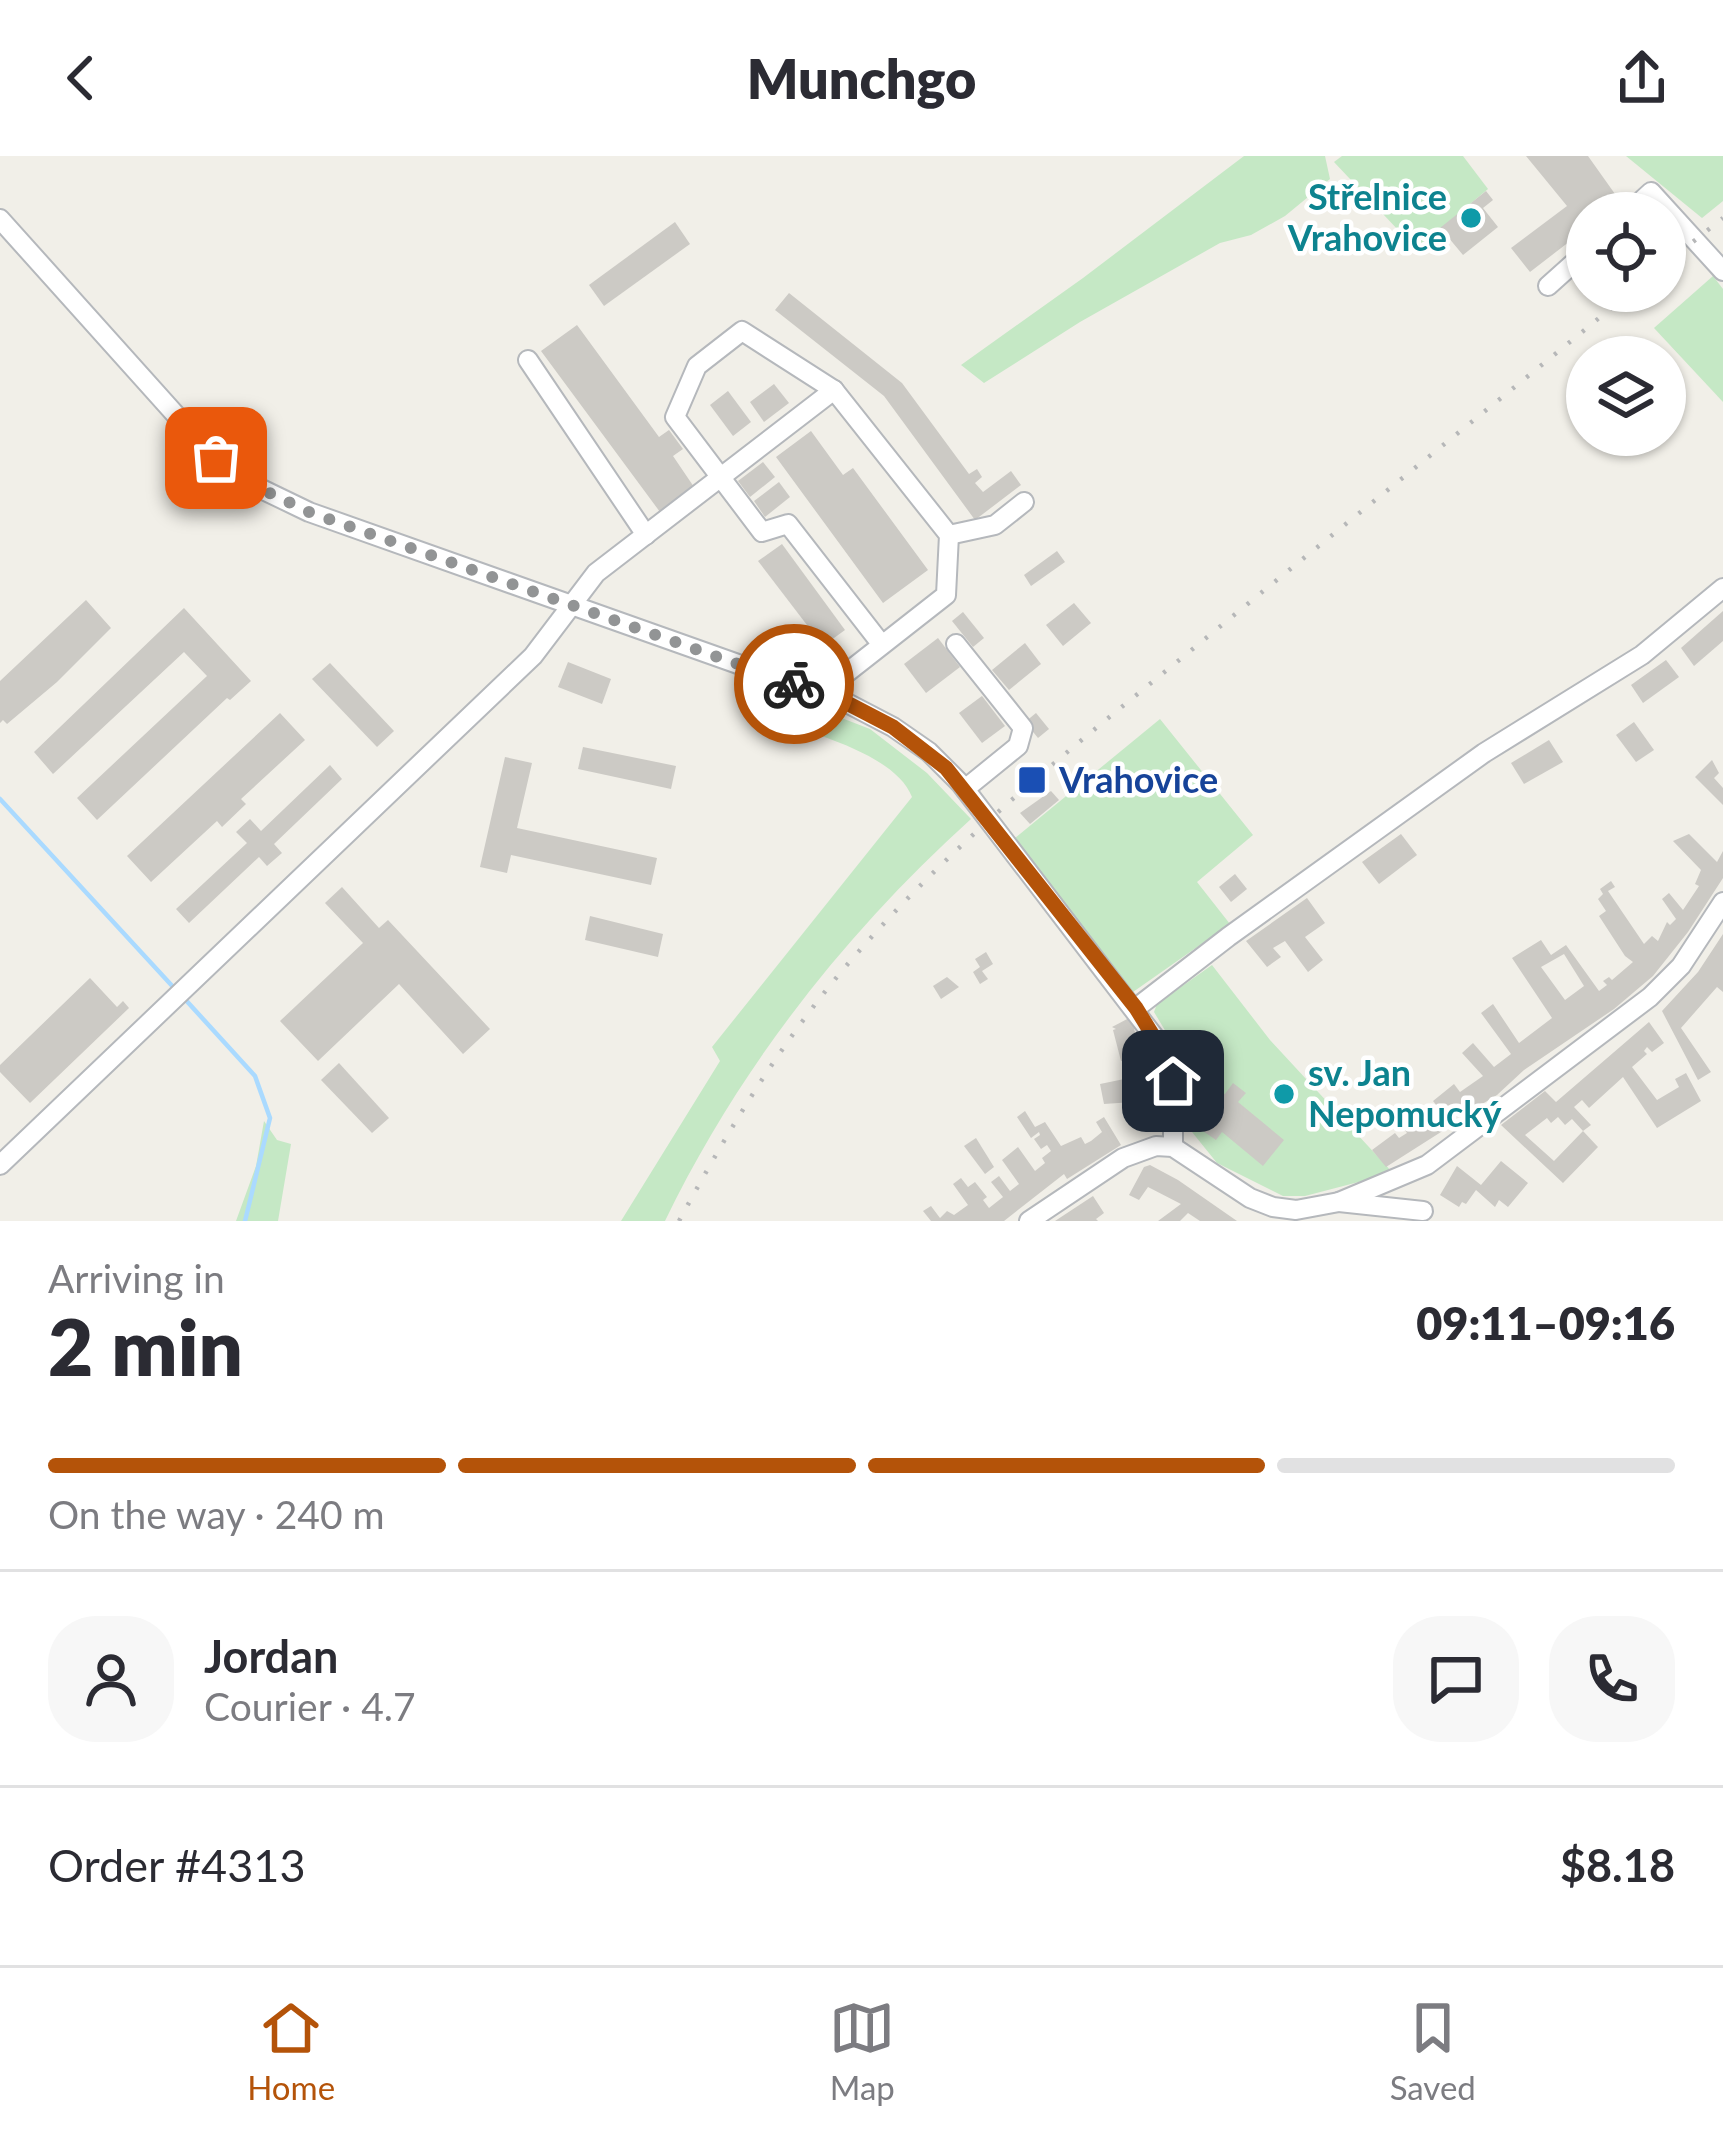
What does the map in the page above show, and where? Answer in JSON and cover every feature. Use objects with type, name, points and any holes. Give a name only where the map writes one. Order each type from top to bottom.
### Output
[{"type":"street","points":[[0,219],[171,412],[216,458],[251,484],[309,512],[845,702],[929,752],[965,789],[1159,1042],[1171,1070],[1173,1148]]},
{"type":"street","points":[[1686,230],[1723,271]]},
{"type":"street","points":[[1548,286],[1566,269]]},
{"type":"street","points":[[820,693],[883,645],[946,595],[950,535],[834,391],[742,332],[697,366],[676,417],[762,532],[788,524],[883,645]]},
{"type":"street","points":[[528,360],[646,535]]},
{"type":"street","points":[[0,1165],[532,656],[596,573],[834,391]]},
{"type":"street","points":[[950,535],[995,525],[1024,502]]},
{"type":"street","points":[[1136,1008],[1484,753],[1642,655],[1723,588]]},
{"type":"street","points":[[956,644],[1023,728],[1018,746],[965,789]]},
{"type":"street","points":[[1029,1221],[1123,1158],[1156,1146],[1173,1148],[1250,1198],[1273,1208],[1296,1210],[1339,1202],[1427,1166],[1650,997],[1681,966],[1723,902]]},
{"type":"street","points":[[1339,1202],[1425,1216],[1420,1190],[1427,1166]]},
{"type":"green space","points":[[1244,156],[1325,156],[1330,179],[1285,216],[1251,235],[1220,243],[984,383],[961,365],[1083,278]]},
{"type":"green space","points":[[1342,156],[1463,156],[1488,189],[1416,249],[1334,162]]},
{"type":"green space","points":[[1626,156],[1723,156],[1723,201],[1702,218],[1686,205],[1686,192],[1670,192]]},
{"type":"green space","points":[[1713,276],[1723,289],[1723,402],[1686,362],[1686,336],[1661,336],[1654,328],[1672,312],[1686,312],[1686,300]]},
{"type":"green space","points":[[777,693],[870,729],[927,773],[971,819],[880,908],[798,1005],[726,1110],[665,1221],[621,1221],[720,1061],[712,1047],[912,797],[903,782],[870,757],[767,716]]},
{"type":"green space","points":[[1160,719],[1253,835],[1197,882],[1230,924],[1133,992],[1015,838]]},
{"type":"green space","points":[[1212,965],[1270,1040],[1393,1173],[1305,1196],[1283,1196],[1217,1163],[1192,1132],[1178,1052],[1154,1012],[1157,1004]]},
{"type":"green space","points":[[264,1121],[277,1140],[291,1144],[278,1221],[236,1221],[256,1166]]},
{"type":"building","points":[[1526,156],[1588,156],[1614,192],[1566,192],[1566,205]]},
{"type":"building","name":"Střelnice Vrahovice","points":[[1486,191],[1493,200],[1483,208],[1498,227],[1463,255],[1448,237],[1437,245],[1430,236]]},
{"type":"building","points":[[1566,207],[1566,244],[1530,272],[1511,248]]},
{"type":"building","points":[[675,222],[690,244],[604,306],[589,285]]},
{"type":"building","points":[[789,293],[902,383],[969,474],[977,469],[982,477],[975,483],[983,492],[1011,471],[1021,485],[975,520],[884,396],[775,310]]},
{"type":"building","points":[[577,325],[659,437],[669,430],[683,449],[673,456],[694,487],[660,512],[541,351]]},
{"type":"building","points":[[774,384],[789,403],[764,422],[750,402]]},
{"type":"building","points":[[728,391],[751,422],[733,436],[710,405]]},
{"type":"building","points":[[811,431],[843,475],[853,468],[928,570],[883,603],[776,457]]},
{"type":"building","points":[[763,462],[775,477],[750,497],[738,481]]},
{"type":"building","points":[[779,482],[790,497],[765,517],[754,501]]},
{"type":"building","points":[[782,544],[845,630],[823,646],[758,561]]},
{"type":"building","points":[[1057,551],[1065,562],[1031,586],[1024,575]]},
{"type":"building","points":[[86,600],[111,628],[57,682],[7,724],[0,723],[0,681]]},
{"type":"building","points":[[1074,603],[1091,623],[1063,646],[1046,625]]},
{"type":"building","points":[[184,608],[251,681],[97,820],[77,798],[207,676],[184,652],[53,774],[34,752]]},
{"type":"building","points":[[1723,611],[1723,641],[1694,666],[1681,648]]},
{"type":"building","points":[[963,612],[984,638],[973,647],[952,621]]},
{"type":"building","points":[[938,638],[960,667],[926,693],[904,664]]},
{"type":"building","points":[[1025,643],[1041,664],[1009,690],[992,670]]},
{"type":"building","points":[[1666,660],[1679,677],[1643,703],[1631,685]]},
{"type":"building","points":[[568,662],[611,679],[602,704],[558,687]]},
{"type":"building","points":[[330,663],[394,731],[377,747],[312,679]]},
{"type":"building","points":[[982,696],[1005,726],[982,743],[959,713]]},
{"type":"building","points":[[280,713],[305,740],[241,799],[246,804],[222,827],[217,821],[151,882],[127,856]]},
{"type":"building","points":[[1036,713],[1049,729],[1038,738],[1025,722]]},
{"type":"building","points":[[1634,722],[1654,750],[1636,762],[1616,735]]},
{"type":"building","points":[[1549,740],[1563,762],[1524,784],[1511,763]]},
{"type":"building","points":[[583,747],[676,766],[671,789],[578,769]]},
{"type":"building","points":[[505,757],[532,763],[517,828],[657,858],[651,885],[511,855],[507,873],[480,867]]},
{"type":"building","points":[[1712,760],[1719,773],[1714,778],[1723,788],[1723,805],[1695,777]]},
{"type":"building","points":[[330,765],[342,779],[274,844],[282,853],[267,866],[259,857],[189,923],[176,909],[247,843],[236,832],[250,819],[261,831]]},
{"type":"building","points":[[1051,791],[1059,800],[1030,824],[1020,813]]},
{"type":"building","points":[[1401,834],[1417,855],[1379,884],[1362,862]]},
{"type":"building","points":[[1689,834],[1717,862],[1723,851],[1723,878],[1653,976],[1497,1095],[1474,1109],[1470,1104],[1449,1121],[1452,1125],[1386,1167],[1372,1150],[1395,1133],[1399,1138],[1407,1133],[1402,1126],[1429,1110],[1437,1117],[1443,1113],[1433,1101],[1454,1084],[1460,1092],[1483,1076],[1462,1053],[1473,1043],[1494,1067],[1511,1054],[1481,1013],[1493,1004],[1519,1043],[1552,1018],[1512,958],[1541,940],[1551,955],[1566,945],[1599,991],[1607,985],[1603,981],[1612,980],[1633,962],[1599,916],[1606,911],[1598,899],[1603,894],[1600,889],[1611,881],[1615,887],[1608,891],[1644,944],[1652,936],[1658,941],[1667,922],[1670,925],[1676,919],[1662,899],[1669,893],[1683,910],[1699,886],[1695,884],[1701,870],[1673,841]],"holes":[[[1564,954],[1584,986],[1565,1000],[1541,967]]]},
{"type":"building","points":[[1235,874],[1247,889],[1231,902],[1219,887]]},
{"type":"building","points":[[342,887],[379,928],[388,920],[490,1029],[463,1054],[399,984],[318,1061],[280,1021],[363,943],[325,903]]},
{"type":"building","points":[[1307,898],[1325,923],[1305,937],[1323,960],[1308,972],[1285,941],[1273,948],[1281,957],[1267,967],[1246,941]]},
{"type":"building","points":[[590,916],[663,934],[658,957],[585,940]]},
{"type":"building","points":[[1723,934],[1723,992],[1717,987],[1681,1028],[1711,1072],[1698,1080],[1662,1011],[1698,972]]},
{"type":"building","points":[[986,952],[993,964],[982,971],[988,979],[980,984],[973,972],[980,967],[975,959]]},
{"type":"building","points":[[947,977],[959,987],[941,999],[933,986]]},
{"type":"building","points":[[90,978],[117,1007],[123,1001],[129,1008],[30,1103],[0,1072],[0,1065]]},
{"type":"building","points":[[1131,1017],[1156,1112],[1136,1115],[1133,1102],[1104,1104],[1100,1084],[1134,1077],[1130,1059],[1121,1061],[1112,1027]]},
{"type":"building","points":[[1649,1022],[1664,1043],[1652,1052],[1647,1047],[1647,1054],[1632,1067],[1657,1100],[1679,1087],[1675,1079],[1686,1073],[1701,1101],[1657,1128],[1623,1077],[1589,1108],[1582,1100],[1574,1107],[1591,1125],[1583,1131],[1598,1147],[1563,1183],[1501,1125],[1545,1091],[1556,1102]],"holes":[[[1558,1117],[1565,1125],[1572,1119],[1583,1131],[1554,1161],[1525,1135],[1547,1118],[1551,1123]]]},
{"type":"building","points":[[339,1063],[389,1118],[372,1133],[321,1080]]},
{"type":"building","points":[[1233,1083],[1246,1093],[1238,1102],[1284,1140],[1263,1166],[1222,1132],[1216,1140],[1197,1127],[1206,1116],[1202,1108],[1206,1097],[1216,1091],[1225,1094]]},
{"type":"building","points":[[1025,1111],[1035,1127],[1045,1122],[1061,1146],[1081,1137],[1085,1144],[1091,1141],[1102,1132],[1096,1122],[1104,1117],[1121,1145],[1067,1179],[1064,1174],[1004,1221],[931,1221],[923,1211],[931,1206],[940,1218],[968,1205],[953,1184],[961,1178],[968,1187],[975,1182],[989,1208],[1003,1197],[991,1182],[999,1176],[1010,1191],[1019,1184],[1002,1160],[1018,1147],[1035,1171],[1045,1163],[1042,1158],[1051,1151],[1047,1145],[1041,1149],[1034,1139],[1039,1132],[1031,1138],[1017,1117]]},
{"type":"building","points":[[976,1138],[994,1167],[985,1174],[964,1146]]},
{"type":"building","points":[[1501,1161],[1528,1183],[1508,1207],[1499,1200],[1495,1207],[1476,1190],[1459,1207],[1440,1195],[1457,1166],[1481,1185]]},
{"type":"building","points":[[1150,1165],[1237,1221],[1200,1221],[1188,1213],[1180,1221],[1158,1221],[1181,1204],[1148,1187],[1139,1200],[1129,1195],[1144,1167]]},
{"type":"building","points":[[1093,1196],[1104,1213],[1098,1221],[1055,1221]]},
{"type":"waterway","points":[[0,799],[175,989]]},
{"type":"waterway","points":[[183,997],[255,1076],[270,1118],[245,1221]]},
{"type":"railway","points":[[1686,247],[1723,218]]},
{"type":"railway","points":[[679,1221],[740,1115],[808,1013],[937,869],[1103,722],[1606,312]]},
{"type":"way so far","points":[[216,458],[251,484],[309,512],[794,684]]},
{"type":"place","name":"Střelnice Vrahovice","points":[[1471,218]]},
{"type":"place","name":"Vrahovice","points":[[1032,780]]},
{"type":"place","name":"sv. Jan Nepomucký","points":[[1284,1094]]},
{"type":"route","points":[[794,684],[845,702],[893,727],[946,768],[1136,1008],[1159,1042],[1173,1081]]}]
